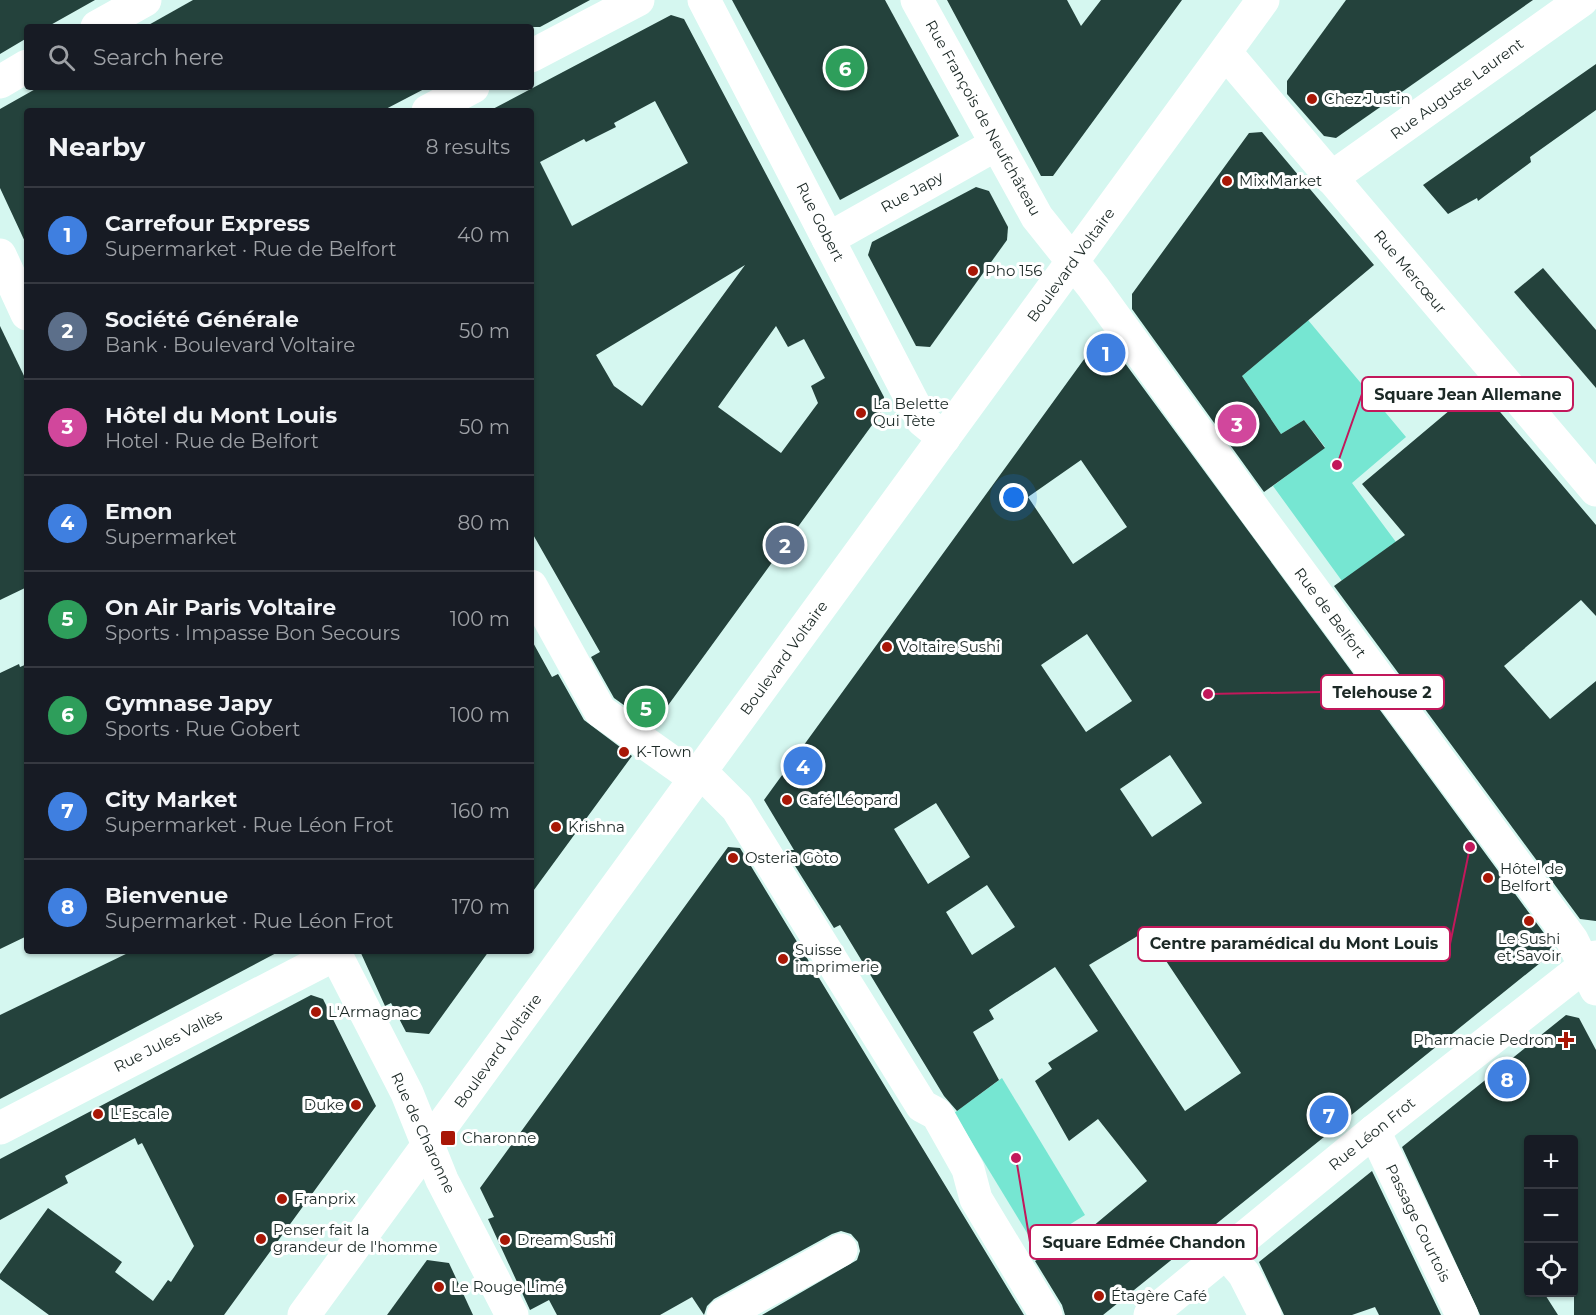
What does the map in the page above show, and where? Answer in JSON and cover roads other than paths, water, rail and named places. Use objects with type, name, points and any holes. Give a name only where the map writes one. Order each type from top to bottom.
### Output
[{"type":"street","points":[[102,24],[145,0]]},
{"type":"street","points":[[534,54],[638,0]]},
{"type":"street","name":"Rue Gobert","points":[[704,0],[922,420],[944,438]]},
{"type":"street","name":"Rue François de Neufchâteau","points":[[917,0],[995,145],[1038,217],[1072,263]]},
{"type":"street","name":"Boulevard Voltaire","points":[[304,1315],[1263,0]]},
{"type":"street","name":"Rue Auguste Laurent","points":[[1331,178],[1582,0]]},
{"type":"street","name":"Rue Mercœur","points":[[1226,53],[1596,490]]},
{"type":"street","points":[[0,82],[24,68]]},
{"type":"street","points":[[434,108],[467,90]]},
{"type":"street","name":"Rue Japy","points":[[828,239],[995,145]]},
{"type":"street","points":[[0,255],[24,307]]},
{"type":"street","name":"Rue de Belfort","points":[[1072,263],[1093,287],[1592,970]]},
{"type":"street","points":[[534,591],[600,711],[699,776],[737,808],[922,1106],[937,1114],[968,1169],[976,1199],[1046,1315]]},
{"type":"street","name":"Rue Jules Vallès","points":[[0,1128],[333,954]]},
{"type":"street","name":"Rue de Charonne","points":[[336,954],[407,1093],[442,1180],[512,1315]]},
{"type":"street","name":"Rue Léon Frot","points":[[1150,1315],[1374,1131],[1592,970]]},
{"type":"street","name":"Passage Courtois","points":[[1374,1131],[1462,1315]]},
{"type":"street","points":[[723,1315],[841,1250]]},
{"type":"street","points":[[1227,1254],[1244,1274],[1265,1315]]},
{"type":"place","name":"Gymnase Japy","points":[[845,68]]},
{"type":"place","name":"Chez Justin","points":[[1312,99]]},
{"type":"place","name":"Mix Market","points":[[1227,181]]},
{"type":"place","name":"Pho 156","points":[[973,271]]},
{"type":"place","name":"Carrefour Express","points":[[1106,353]]},
{"type":"place","name":"La Belette Qui Tète","points":[[861,413]]},
{"type":"place","name":"Hôtel du Mont Louis","points":[[1237,424]]},
{"type":"place","name":"Square Jean Allemane","points":[[1337,465]]},
{"type":"place","name":"Société Générale","points":[[785,545]]},
{"type":"place","name":"Voltaire Sushi","points":[[887,647]]},
{"type":"place","name":"Telehouse 2","points":[[1208,694]]},
{"type":"place","name":"On Air Paris Voltaire","points":[[646,708]]},
{"type":"place","name":"K-Town","points":[[624,752]]},
{"type":"place","name":"Emon","points":[[803,766]]},
{"type":"place","name":"Café Léopard","points":[[787,800]]},
{"type":"place","name":"Krishna","points":[[556,827]]},
{"type":"place","name":"Centre paramédical du Mont Louis","points":[[1470,847]]},
{"type":"place","name":"Osteria Gòto","points":[[733,858]]},
{"type":"place","name":"Hôtel de Belfort","points":[[1488,878]]},
{"type":"place","name":"Le Sushi et Savoir","points":[[1529,921]]},
{"type":"place","name":"Suisse imprimerie","points":[[783,959]]},
{"type":"place","name":"L'Armagnac","points":[[316,1012]]},
{"type":"place","name":"Pharmacie Pedron","points":[[1566,1040]]},
{"type":"place","name":"Bienvenue","points":[[1507,1079]]},
{"type":"place","name":"Duke","points":[[356,1105]]},
{"type":"place","name":"L'Escale","points":[[98,1114]]},
{"type":"place","name":"City Market","points":[[1329,1115]]},
{"type":"place","name":"Charonne","points":[[448,1138]]},
{"type":"place","name":"Square Edmée Chandon","points":[[1016,1158]]},
{"type":"place","name":"Franprix","points":[[282,1199]]},
{"type":"place","name":"Penser fait la grandeur de l'homme","points":[[261,1239]]},
{"type":"place","name":"Dream Sushi","points":[[505,1240]]},
{"type":"place","name":"Le Rouge Limé","points":[[439,1287]]},
{"type":"place","name":"Étagère Café","points":[[1099,1296]]}]
